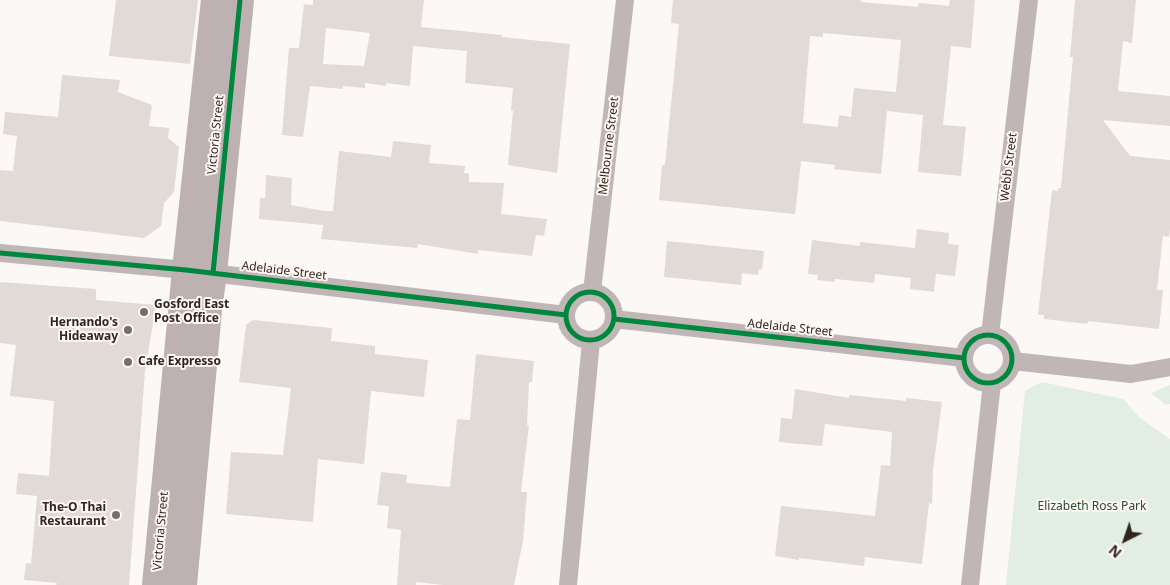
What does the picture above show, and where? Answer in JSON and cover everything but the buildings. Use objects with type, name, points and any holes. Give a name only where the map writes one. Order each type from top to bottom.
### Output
[{"type":"highway","name":"Victoria Street","points":[[156,585],[186,270],[215,0]]},
{"type":"highway","name":"Victoria Street","points":[[183,585],[208,310],[240,0]]},
{"type":"street","name":"Melbourne Street","points":[[592,292],[625,0]]},
{"type":"street","name":"Webb Street","points":[[990,335],[1028,0]]},
{"type":"street","name":"Adelaide Street","points":[[0,252],[213,273],[566,315]]},
{"type":"street","points":[[592,292],[606,298],[614,311],[613,326],[604,337],[591,341],[576,336],[570,330],[566,323],[566,315],[572,300],[584,293],[592,292]]},
{"type":"street","name":"Adelaide Street","points":[[614,319],[964,358]]},
{"type":"street","points":[[990,335],[1004,341],[1009,346],[1012,362],[1006,376],[1000,381],[992,383],[978,381],[972,377],[965,365],[964,358],[969,344],[982,336],[990,335]]},
{"type":"street","points":[[568,585],[591,341]]},
{"type":"street","points":[[1012,362],[1131,374],[1170,367]]},
{"type":"street","points":[[970,585],[992,383]]},
{"type":"green space","name":"Elizabeth Ross Park","points":[[1042,382],[1123,399],[1140,418],[1170,439],[1170,585],[1006,585],[1025,391]]},
{"type":"green space","points":[[1170,385],[1170,404],[1166,405],[1151,393]]},
{"type":"cycle path","points":[[213,273],[240,0]]},
{"type":"cycle path","points":[[0,253],[186,270],[566,315]]},
{"type":"cycle path","points":[[585,292],[595,292],[607,299],[614,311],[614,316],[614,321],[607,333],[595,340],[585,340],[577,336],[570,329],[566,321],[566,311],[570,303],[577,296],[585,292]]},
{"type":"cycle path","points":[[614,319],[964,358]]},
{"type":"cycle path","points":[[983,335],[993,335],[1005,342],[1012,354],[1012,359],[1012,364],[1005,376],[993,383],[983,383],[975,379],[968,372],[964,364],[964,354],[968,346],[975,339],[983,335]]},
{"type":"place","name":"Gosford East Post Office","points":[[144,312]]},
{"type":"place","name":"Hernando's Hideaway","points":[[128,330]]},
{"type":"place","name":"Cafe Expresso","points":[[128,362]]},
{"type":"place","name":"The-O Thai Restaurant","points":[[116,515]]}]
